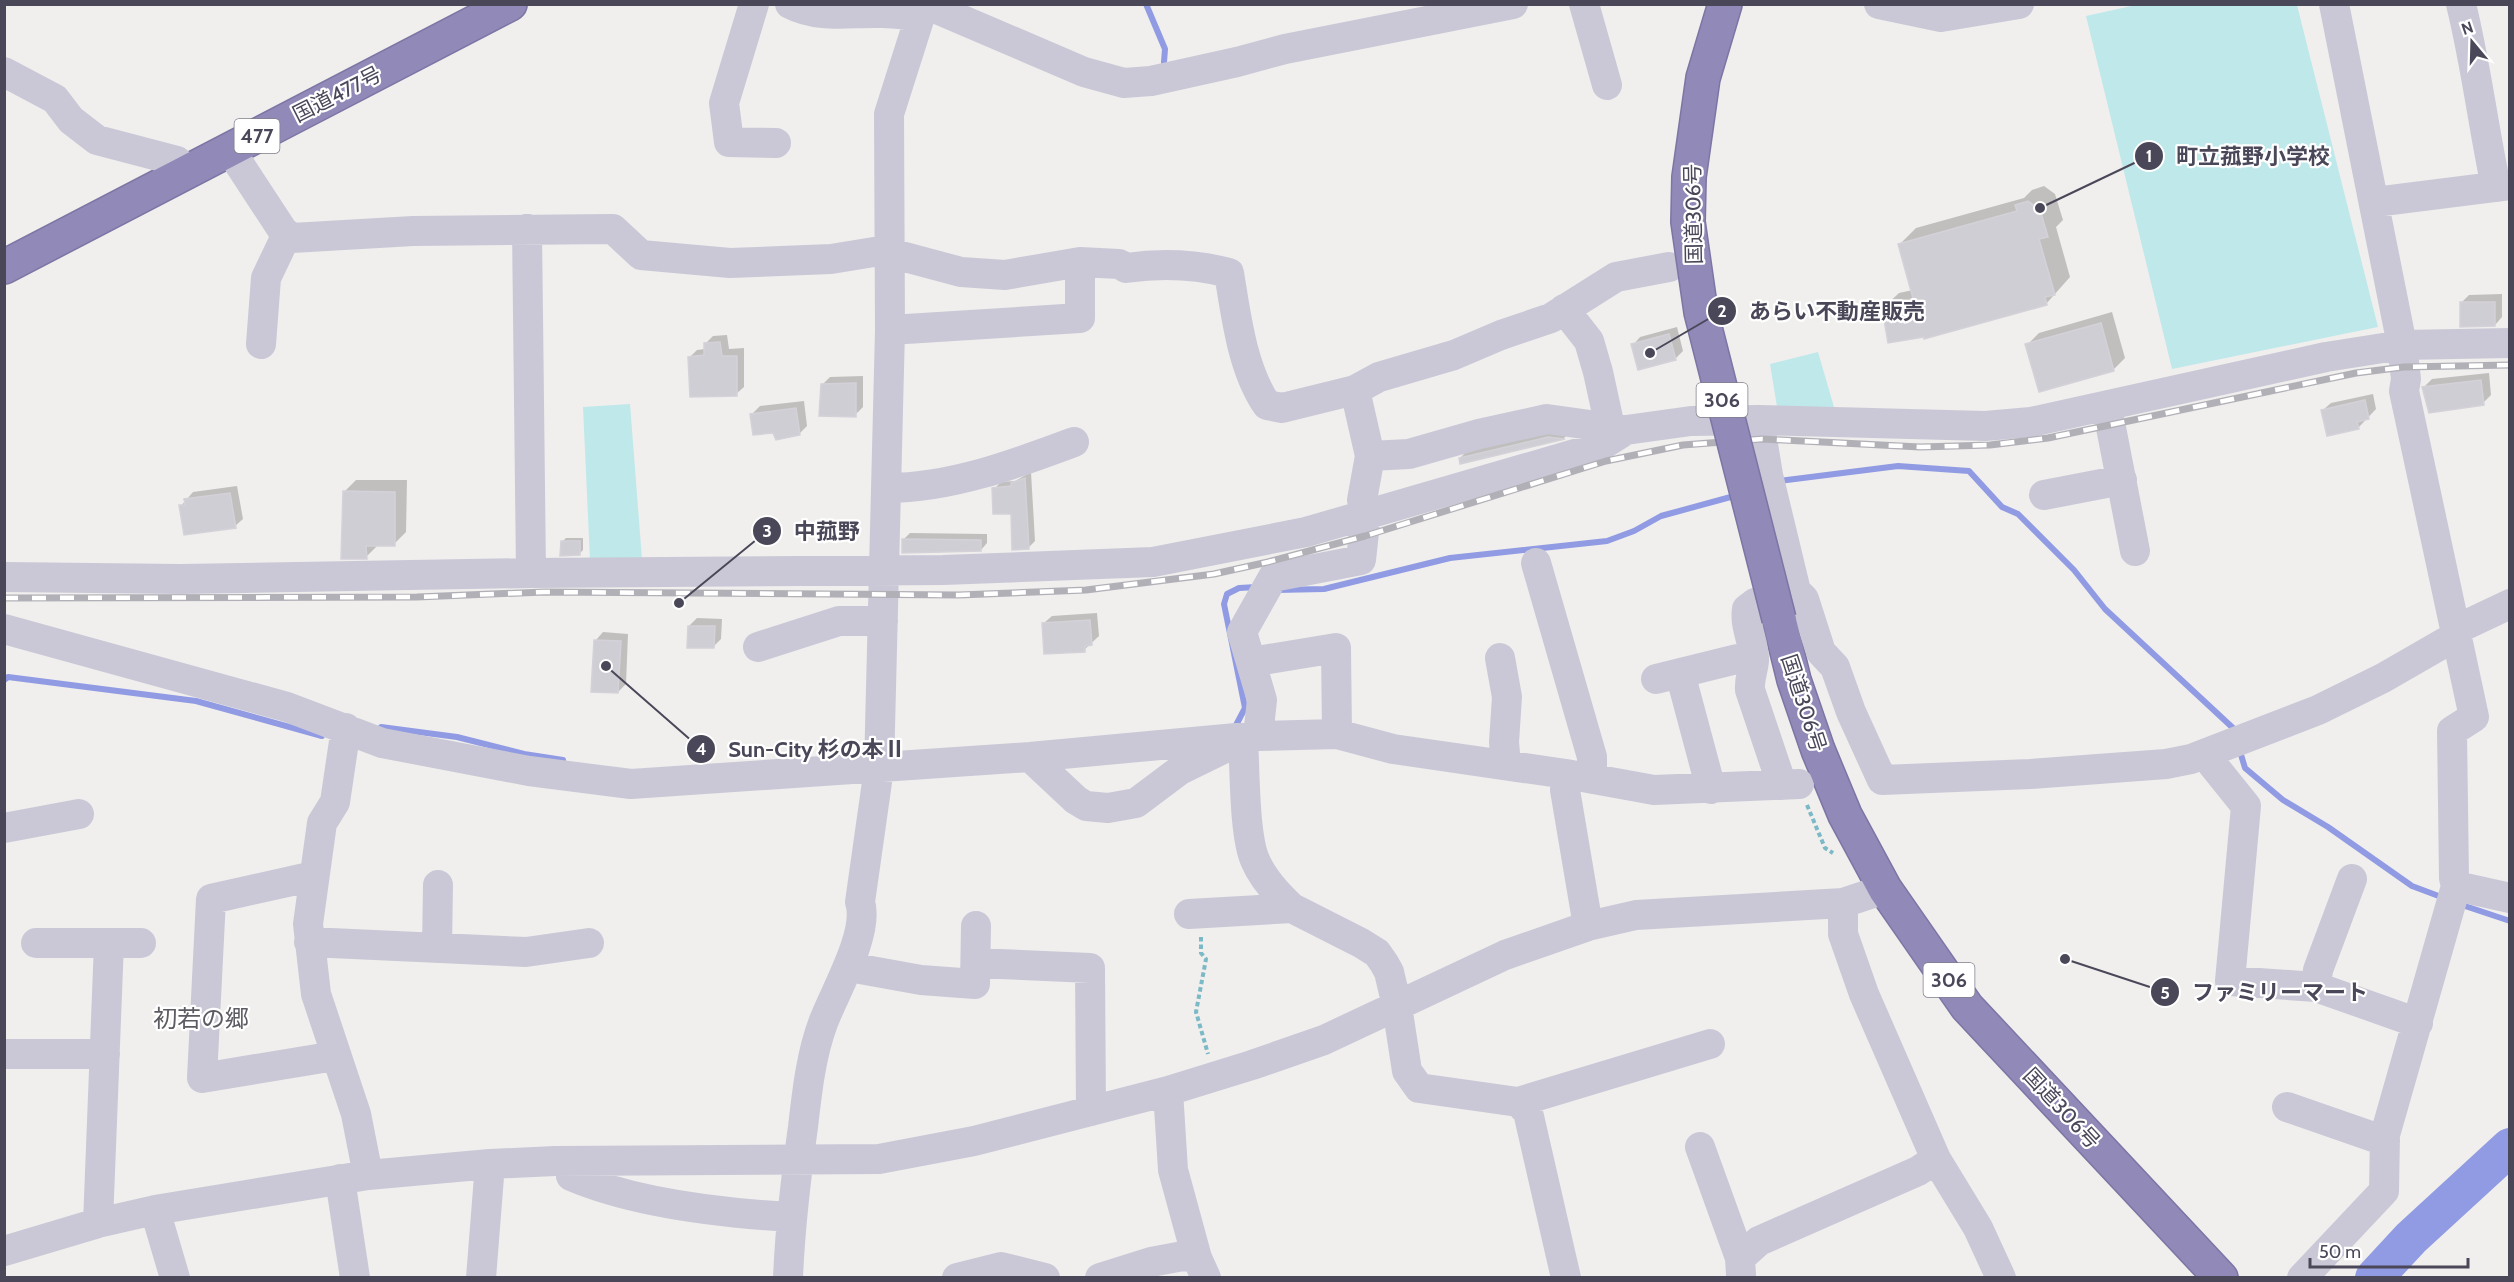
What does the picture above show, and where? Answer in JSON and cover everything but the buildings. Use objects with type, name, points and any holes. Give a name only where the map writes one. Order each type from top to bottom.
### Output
[{"type":"highway","name":"国道477号","points":[[4,267],[510,4]]},
{"type":"highway","name":"国道306号","points":[[1725,4],[1703,78],[1689,177],[1688,222],[1701,312],[1794,680],[1818,750],[1845,815],[1885,889],[1967,1006],[2221,1278]]},
{"type":"street","points":[[754,4],[724,103],[729,142],[776,142]]},
{"type":"street","points":[[790,4],[806,12],[817,14],[883,13],[923,8],[1084,72],[1124,83],[1151,81],[1285,49],[1513,4]]},
{"type":"street","points":[[1584,4],[1607,85]]},
{"type":"street","points":[[1878,4],[1941,17],[2019,4]]},
{"type":"street","points":[[2302,1278],[2384,1191],[2385,1141],[2454,898],[2452,730],[2475,717],[2404,391],[2406,379],[2402,345],[2334,4]]},
{"type":"street","points":[[2375,202],[2503,186],[2480,111],[2473,52],[2461,4]]},
{"type":"street","points":[[788,1278],[790,1217],[815,1053],[823,1024],[849,968],[862,909],[860,902],[880,758],[890,330],[890,114],[923,8]]},
{"type":"street","points":[[4,72],[55,99],[71,120],[97,140],[177,161],[188,171]]},
{"type":"street","points":[[230,150],[292,238],[527,229],[613,229],[641,255],[730,263],[831,259],[874,252],[890,254],[961,273],[1005,275],[1080,262],[1119,264],[1126,268],[1189,265],[1229,273],[1247,357],[1267,405],[1282,408],[1355,390],[1379,377],[1454,355],[1501,335],[1542,322],[1616,277],[1669,267]]},
{"type":"street","points":[[527,229],[531,573]]},
{"type":"street","points":[[261,344],[261,309],[266,278],[287,234]]},
{"type":"street","points":[[890,330],[1080,318],[1080,262]]},
{"type":"street","points":[[1564,309],[1588,341],[1618,428]]},
{"type":"street","points":[[1370,456],[1408,454],[1479,434],[1547,419],[1618,428],[1691,421],[1759,420],[1985,426],[2031,422],[2326,357],[2402,345],[2510,343]]},
{"type":"street","points":[[1355,390],[1370,456],[1362,500],[1366,514],[1361,560],[1266,589],[1242,632],[1262,700],[1251,737],[1248,816],[1255,860],[1282,899],[1292,908],[1377,953],[1389,972],[1407,1071],[1419,1088],[1497,1097],[1518,1102],[1710,1044]]},
{"type":"street","points":[[2106,407],[2135,551]]},
{"type":"street","points":[[1759,420],[1771,487],[1796,591],[1804,599],[1821,652],[1835,667],[1851,712],[1881,780],[2166,764],[2226,746],[2318,710],[2383,678],[2456,633],[2510,604]]},
{"type":"street","points":[[4,577],[181,579],[531,573],[943,570],[1153,562],[1306,532],[1599,447],[1618,428]]},
{"type":"street","points":[[887,488],[905,488],[994,471],[1074,442]]},
{"type":"street","points":[[2044,495],[2122,480]]},
{"type":"street","points":[[1536,563],[1592,757],[1579,776],[1565,790],[1588,926]]},
{"type":"street","points":[[4,629],[178,675],[346,728],[382,743],[448,753],[529,771],[631,784],[880,758],[1030,757],[1251,737],[1336,734],[1393,749],[1654,789],[1711,789],[1790,784],[1750,690],[1749,678],[1754,660],[1745,621],[1747,609],[1755,603],[1796,591]]},
{"type":"street","points":[[758,647],[839,621],[883,621]]},
{"type":"street","points":[[1251,662],[1336,648],[1336,734]]},
{"type":"street","points":[[1500,658],[1507,697],[1504,742],[1506,765]]},
{"type":"street","points":[[1711,789],[1668,676],[1737,659]]},
{"type":"street","points":[[346,728],[335,802],[322,823],[308,924],[316,994],[356,1114],[355,1278]]},
{"type":"street","points":[[1030,757],[1076,800],[1086,806],[1108,808],[1136,803],[1180,770],[1251,737]]},
{"type":"street","points":[[2226,746],[2246,807],[2230,981],[2316,987],[2418,1023]]},
{"type":"street","points":[[4,828],[79,814]]},
{"type":"street","points":[[314,876],[211,899],[202,1078],[335,1056]]},
{"type":"street","points":[[2316,987],[2318,970],[2352,879]]},
{"type":"street","points":[[437,948],[438,885]]},
{"type":"street","points":[[4,1251],[98,1223],[155,1210],[354,1177],[490,1164],[879,1159],[974,1141],[1168,1091],[1324,1040],[1505,955],[1588,926],[1636,915],[1843,903],[1885,889]]},
{"type":"street","points":[[2454,898],[2510,898]]},
{"type":"street","points":[[1843,903],[1843,934],[1849,955],[1936,1159],[1978,1227],[2001,1278]]},
{"type":"street","points":[[1189,914],[1292,908]]},
{"type":"street","points":[[849,968],[921,980],[975,984],[976,926]]},
{"type":"street","points":[[309,942],[526,951],[590,943]]},
{"type":"street","points":[[36,943],[141,943]]},
{"type":"street","points":[[98,1223],[109,943]]},
{"type":"street","points":[[976,963],[1090,968],[1091,1111]]},
{"type":"street","points":[[4,1054],[105,1054]]},
{"type":"street","points":[[1168,1091],[1173,1170],[1202,1268]]},
{"type":"street","points":[[1518,1102],[1528,1112],[1566,1278]]},
{"type":"street","points":[[2287,1107],[2385,1141]]},
{"type":"street","points":[[1700,1147],[1741,1268]]},
{"type":"street","points":[[1741,1268],[1759,1241],[1918,1171],[1936,1159]]},
{"type":"street","points":[[481,1278],[490,1164]]},
{"type":"street","points":[[571,1176],[599,1188],[692,1206],[746,1214],[790,1217]]},
{"type":"street","points":[[155,1210],[175,1278]]},
{"type":"street","points":[[1100,1278],[1183,1256],[1202,1268]]},
{"type":"street","points":[[957,1278],[1001,1267],[1045,1278]]},
{"type":"path","points":[[1790,784],[1825,849],[1833,853]]},
{"type":"path","points":[[1206,959],[1196,1012],[1210,1064]]},
{"type":"shaded area","points":[[2136,5],[2297,5],[2378,327],[2172,369],[2086,16]]},
{"type":"shaded area","points":[[1818,352],[1834,407],[1777,407],[1770,364]]},
{"type":"shaded area","points":[[630,404],[642,559],[590,560],[583,407]]},
{"type":"waterway","points":[[1146,4],[1165,49],[1164,62]]},
{"type":"waterway","points":[[1779,481],[1898,466],[1969,471],[2002,507],[2018,514],[2074,570],[2105,609],[2233,728],[2234,733]]},
{"type":"waterway","points":[[1276,590],[1324,589],[1450,558],[1607,541],[1634,531],[1661,516],[1738,495]]},
{"type":"waterway","points":[[1231,727],[1235,727],[1245,708],[1224,604],[1227,594],[1239,588],[1257,587]]},
{"type":"waterway","points":[[4,680],[8,677],[196,701],[322,736]]},
{"type":"waterway","points":[[381,727],[457,737],[524,754],[563,760]]},
{"type":"waterway","points":[[2239,748],[2245,768],[2283,800],[2328,827],[2412,886],[2444,898]]},
{"type":"waterway","points":[[2459,904],[2510,921]]},
{"type":"waterway","points":[[2374,1278],[2411,1238],[2510,1147]]},
{"type":"railway","points":[[4,598],[417,597],[545,592],[959,595],[1086,590],[1214,574],[1268,562],[1365,536],[1606,461],[1683,445],[1762,439],[1920,447],[1990,445],[2048,438],[2356,373],[2404,367],[2510,365]]},
{"type":"place","name":"町立菰野小学校","points":[[2040,208]]},
{"type":"place","name":"あらい不動産販売","points":[[1650,353]]},
{"type":"place","name":"中菰野","points":[[679,603]]},
{"type":"place","name":"Sun-City 杉の本Ⅱ","points":[[606,666]]},
{"type":"place","name":"ファミリーマート","points":[[2065,959]]},
{"type":"district","name":"初若の郷","points":[[201,1018]]}]
